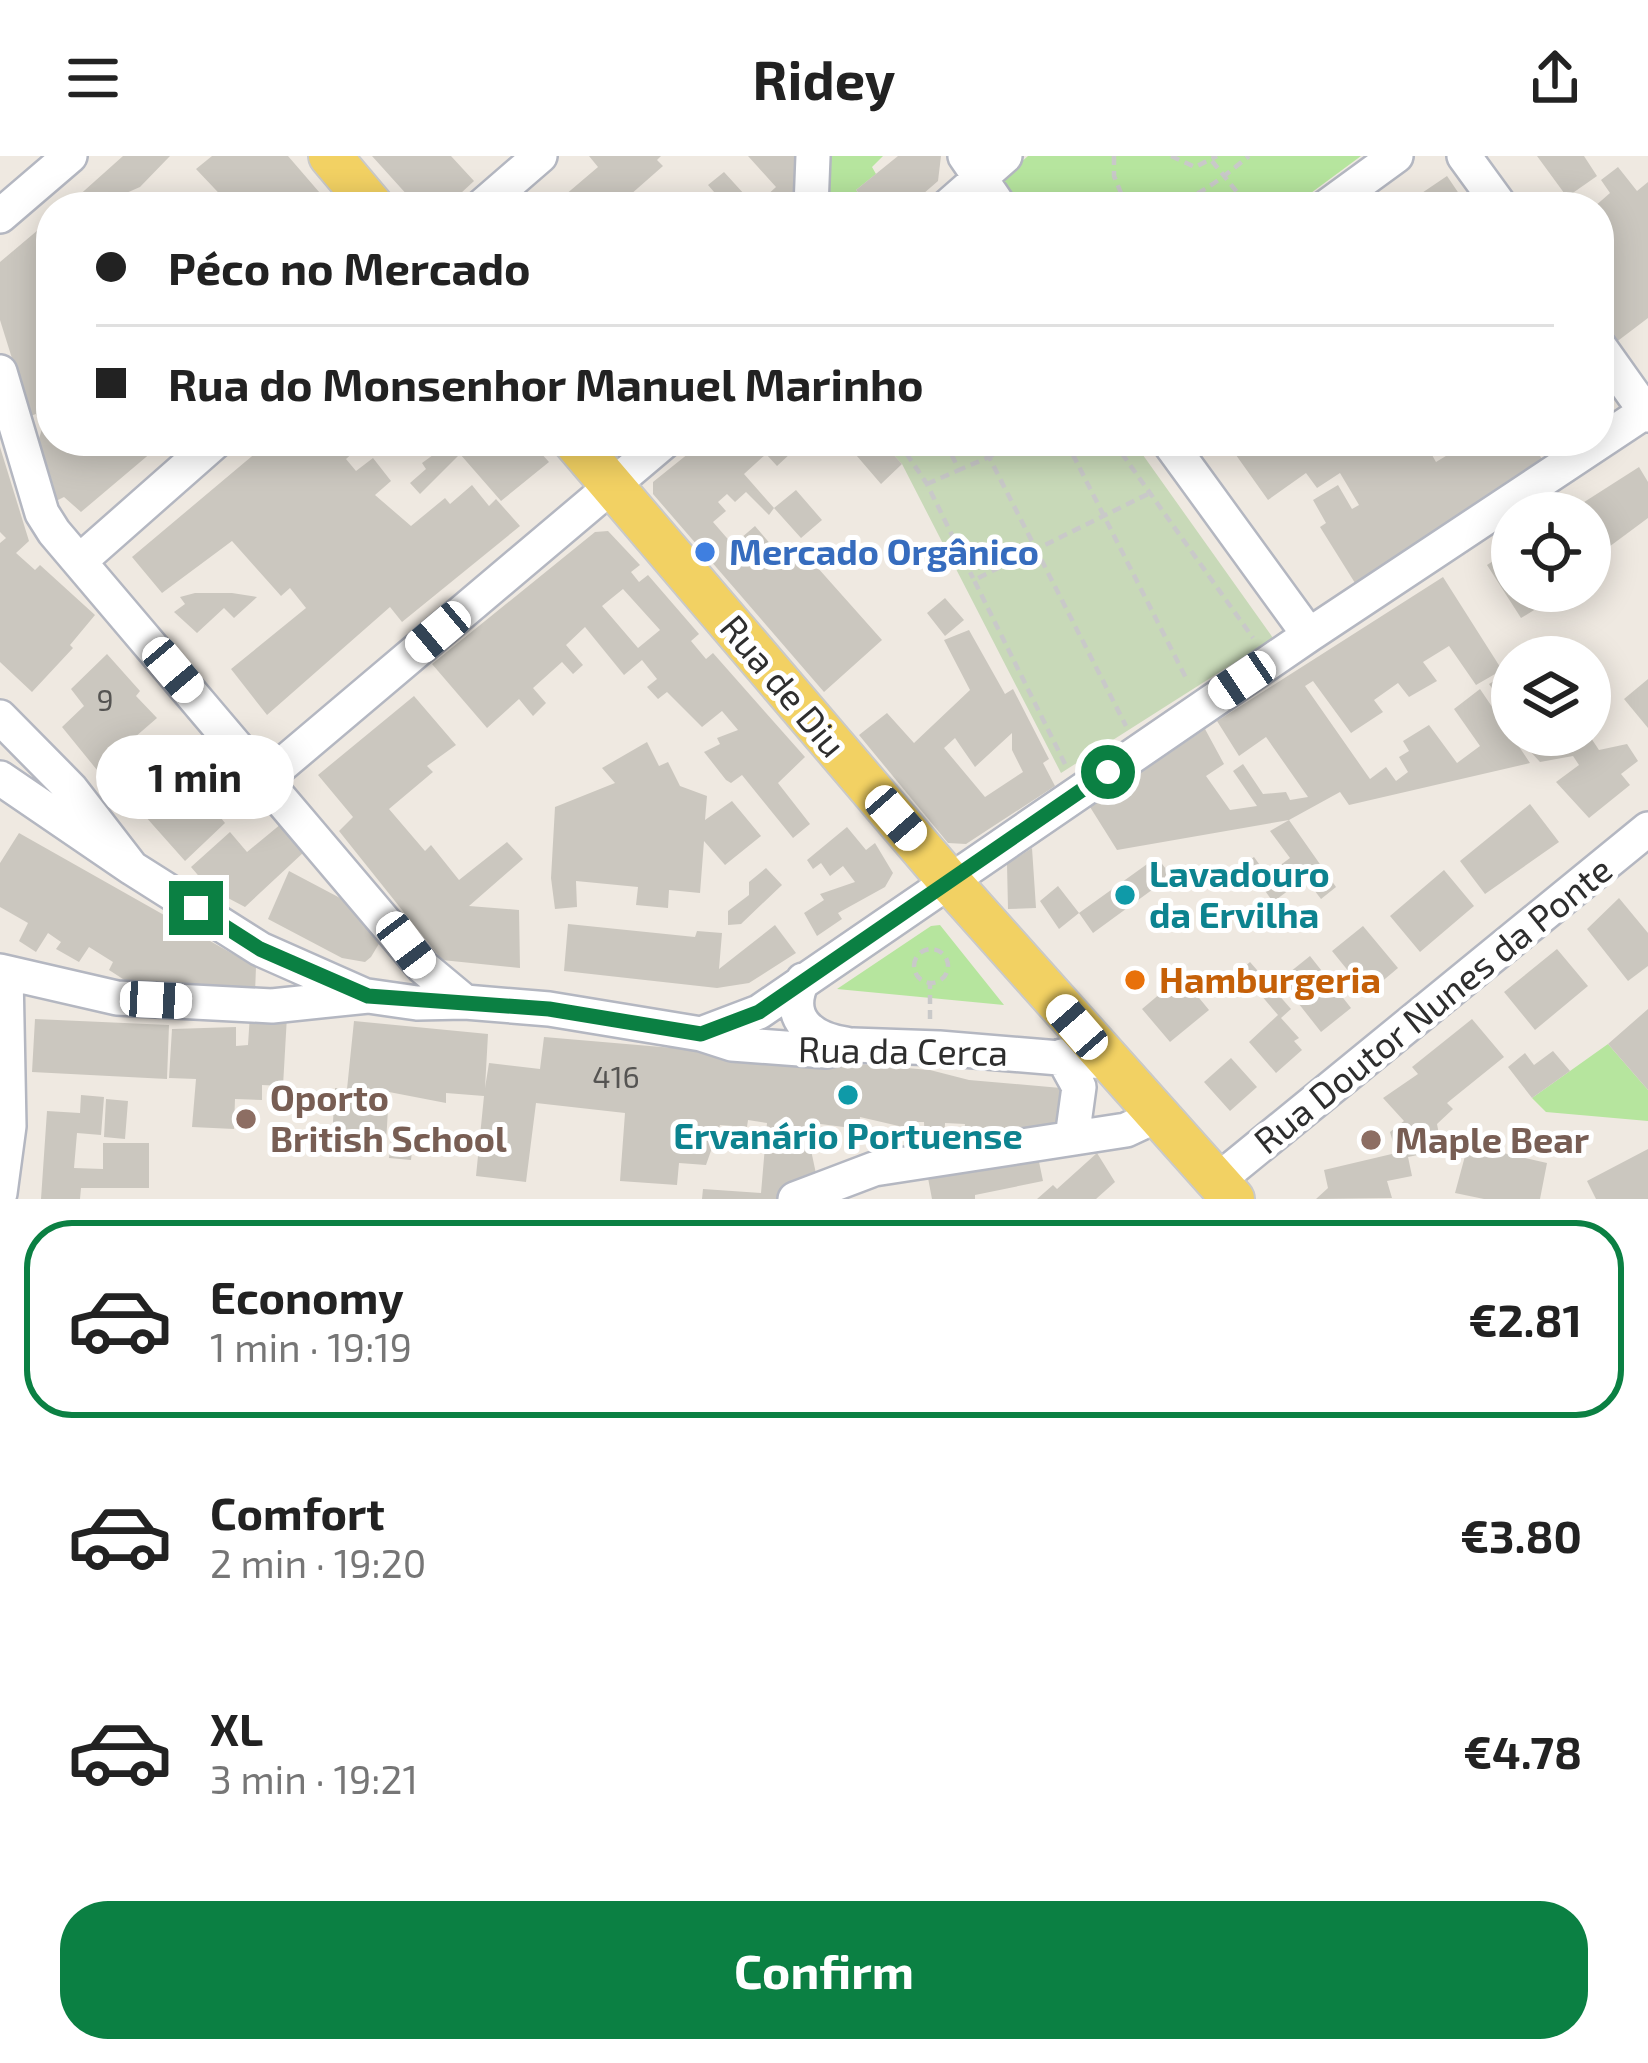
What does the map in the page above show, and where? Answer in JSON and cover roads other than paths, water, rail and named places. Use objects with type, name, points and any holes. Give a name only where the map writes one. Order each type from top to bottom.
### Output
[{"type":"main road","points":[[330,156],[360,192]]},
{"type":"main road","name":"Rua de Diu","points":[[587,456],[950,882],[1225,1190]]},
{"type":"street","points":[[0,215],[70,156]]},
{"type":"street","points":[[499,192],[540,156]]},
{"type":"street","points":[[812,192],[813,156]]},
{"type":"street","points":[[1347,192],[1396,156]]},
{"type":"street","points":[[1465,156],[1490,192]]},
{"type":"street","points":[[1614,367],[1647,412]]},
{"type":"street","points":[[0,372],[4,414],[42,513],[422,967],[465,1002]]},
{"type":"street","name":"Rua da Cerca","points":[[1614,434],[1647,412]]},
{"type":"street","points":[[81,560],[199,456]]},
{"type":"street","points":[[266,778],[646,456]]},
{"type":"street","points":[[1179,456],[1309,635]]},
{"type":"street","name":"Rua da Cerca","points":[[701,1034],[743,1021],[950,882],[1133,736],[1309,635],[1580,456]]},
{"type":"street","points":[[0,768],[12,728]]},
{"type":"street","points":[[12,728],[102,824],[132,868]]},
{"type":"street","points":[[0,778],[260,949],[368,996]]},
{"type":"street","name":"Rua Doutor Nunes da Ponte","points":[[1225,1190],[1648,829]]},
{"type":"street","points":[[0,1193],[9,1126],[3,972]]},
{"type":"street","name":"Rua da Cerca","points":[[3,972],[117,998],[272,1006],[368,996],[417,1003],[465,1002],[549,1009],[701,1034],[732,1044],[826,1051],[853,1045],[1107,1062]]},
{"type":"street","points":[[803,980],[796,1001],[800,1021],[824,1040],[853,1045]]},
{"type":"street","points":[[1062,1056],[1079,1087],[1072,1138]]},
{"type":"street","points":[[795,1199],[874,1169],[1126,1130],[1156,1116]]},
{"type":"place","name":"Mercado Orgânico","points":[[705,552]]},
{"type":"place","name":"Lavadouro da Ervilha","points":[[1125,895]]},
{"type":"place","name":"Hamburgeria","points":[[1135,980]]},
{"type":"place","name":"Ervanário Portuense","points":[[848,1095]]},
{"type":"place","name":"Oporto British School","points":[[246,1119]]},
{"type":"place","name":"Maple Bear","points":[[1371,1140]]}]
